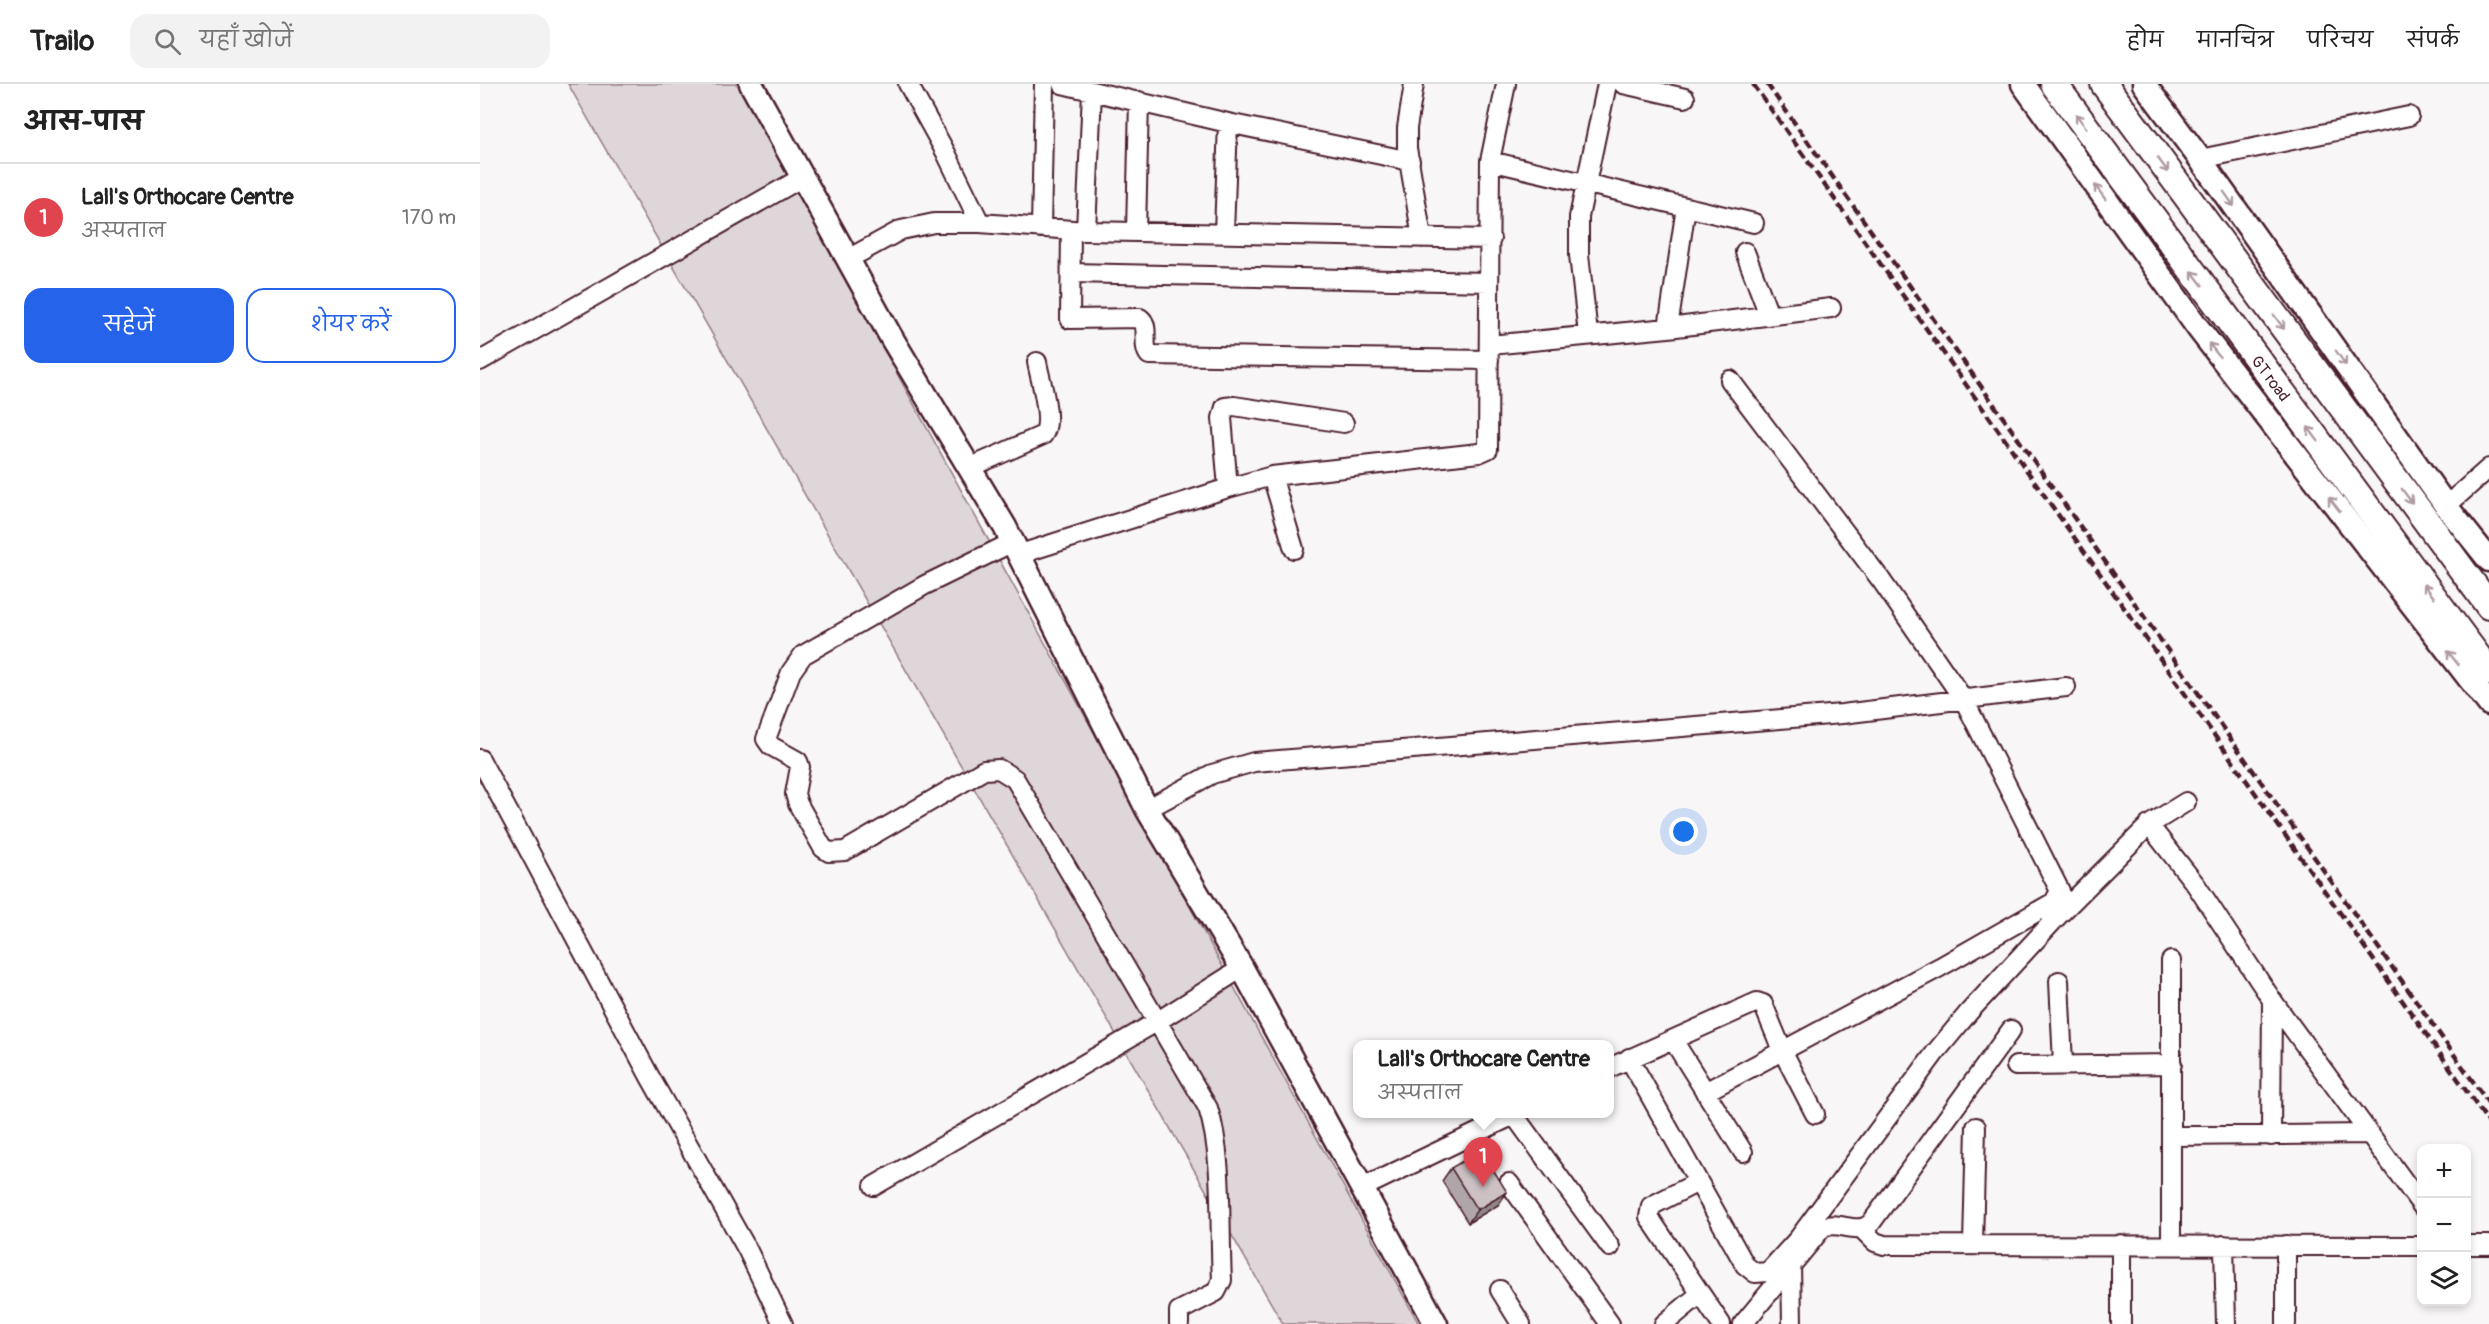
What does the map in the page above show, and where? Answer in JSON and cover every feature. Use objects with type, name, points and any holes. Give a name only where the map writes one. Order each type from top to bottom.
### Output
[{"type":"highway","name":"GT road","points":[[2054,84],[2489,672]]},
{"type":"highway","points":[[2104,84],[2489,606]]},
{"type":"main road","points":[[751,84],[848,259],[1016,548],[1147,809],[1242,968],[1436,1324]]},
{"type":"main road","points":[[2023,84],[2198,328],[2489,704]]},
{"type":"main road","points":[[2144,84],[2200,159],[2446,506],[2489,560]]},
{"type":"street","points":[[908,84],[946,153],[980,223]]},
{"type":"street","points":[[1041,228],[1044,84]]},
{"type":"street","points":[[1062,84],[1228,123],[1410,161]]},
{"type":"street","points":[[1414,84],[1407,128],[1422,238]]},
{"type":"street","points":[[1179,1324],[1179,1311],[1216,1292],[1222,1280],[1216,1145],[1208,1108],[1015,779],[1007,772],[992,768],[984,770],[845,851],[829,852],[819,844],[796,799],[800,767],[798,761],[768,744],[767,734],[791,672],[803,655],[925,585],[1016,548],[1272,476],[1479,453],[1488,449],[1490,161],[1506,84]]},
{"type":"street","points":[[1588,334],[1578,236],[1585,182],[1607,84]]},
{"type":"street","points":[[1623,84],[1685,98]]},
{"type":"street","points":[[1092,91],[1078,231],[1071,273],[1070,319],[1140,318],[1145,324],[1146,350],[1149,355],[1490,352],[1588,334],[1668,328],[1831,308]]},
{"type":"street","points":[[1136,232],[1138,101]]},
{"type":"street","points":[[2200,159],[2409,116]]},
{"type":"street","points":[[1224,232],[1228,123]]},
{"type":"street","points":[[1490,161],[1754,224]]},
{"type":"street","points":[[480,362],[803,177]]},
{"type":"street","points":[[1668,328],[1686,207]]},
{"type":"street","points":[[848,259],[912,226],[934,223],[980,223],[1078,231],[1224,232],[1491,239]]},
{"type":"street","points":[[1745,252],[1769,315]]},
{"type":"street","points":[[1071,273],[1489,282]]},
{"type":"street","points":[[969,468],[1043,435],[1047,430],[1048,418],[1037,362]]},
{"type":"street","points":[[1705,1092],[1940,967],[2054,902],[2058,897],[2059,886],[1964,700],[1881,580],[1730,380]]},
{"type":"street","points":[[1228,488],[1222,418],[1225,407],[1234,406],[1344,423]]},
{"type":"street","points":[[2446,506],[2489,468]]},
{"type":"street","points":[[1272,476],[1294,549]]},
{"type":"street","points":[[1147,809],[1212,774],[1254,762],[1842,714],[2066,687]]},
{"type":"street","points":[[480,759],[650,1077],[747,1249],[783,1324]]},
{"type":"street","points":[[1629,1058],[1745,1265],[1755,1273],[1768,1272],[1798,1239],[1935,1053],[1970,1012],[2057,917],[2149,825],[2186,802]]},
{"type":"street","points":[[2149,825],[2196,885],[2272,1000],[2417,1201]]},
{"type":"street","points":[[2171,962],[2171,1244]]},
{"type":"street","points":[[874,1186],[1158,1021],[1242,968]]},
{"type":"street","points":[[2059,981],[2063,1064]]},
{"type":"street","points":[[2271,1136],[2272,1000]]},
{"type":"street","points":[[1614,1066],[1754,1001],[1763,1004],[1782,1050],[1815,1114]]},
{"type":"street","points":[[1743,1324],[1823,1227],[1834,1224],[1861,1228],[1867,1226],[2011,1030]]},
{"type":"street","points":[[1673,1040],[1743,1152]]},
{"type":"street","points":[[2016,1066],[2172,1064]]},
{"type":"street","points":[[1362,1188],[1507,1118]]},
{"type":"street","points":[[1518,1118],[1610,1247]]},
{"type":"street","points":[[1973,1244],[1976,1127]]},
{"type":"street","points":[[2172,1136],[2368,1134]]},
{"type":"street","points":[[1698,1182],[1651,1206],[1649,1212],[1721,1324]]},
{"type":"street","points":[[1509,1183],[1610,1324]]},
{"type":"street","points":[[1861,1228],[1879,1245],[2417,1246]]},
{"type":"street","points":[[2121,1244],[2121,1324]]},
{"type":"street","points":[[2224,1245],[2226,1324]]},
{"type":"street","points":[[2286,1245],[2286,1324]]},
{"type":"street","points":[[2471,1245],[2489,1245]]},
{"type":"street","points":[[1791,1263],[1792,1324]]},
{"type":"street","points":[[1500,1290],[1521,1324]]},
{"type":"street","points":[[1664,1324],[1700,1294]]},
{"type":"shaded area","points":[[568,84],[738,84],[1419,1324],[1283,1324]]},
{"type":"building","points":[[1481,1150],[1507,1192],[1477,1210],[1451,1168]]},
{"type":"railway","points":[[1753,84],[2489,1123]]},
{"type":"railway","points":[[1767,84],[2489,1104]]},
{"type":"place","name":"Lall's Orthocare Centre","points":[[1483,1187]]}]
